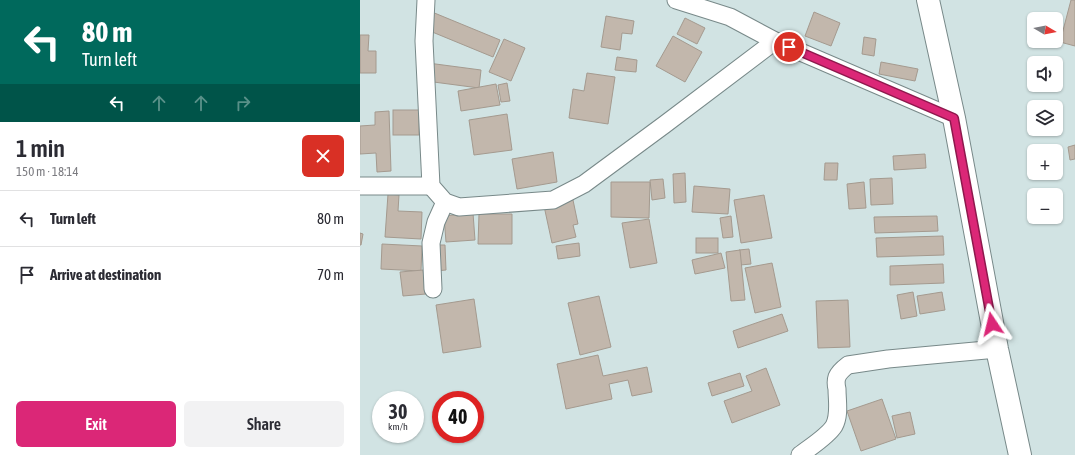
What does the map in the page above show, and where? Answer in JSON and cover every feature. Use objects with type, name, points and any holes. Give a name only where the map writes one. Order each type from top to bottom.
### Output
[{"type":"street","points":[[426,0],[424,41],[431,186],[445,202],[459,207],[553,200],[584,184],[664,126],[775,41]]},
{"type":"street","points":[[676,0],[730,17],[775,41],[954,118]]},
{"type":"street","points":[[928,0],[954,118],[997,349],[1020,455]]},
{"type":"street","points":[[360,186],[431,186]]},
{"type":"street","points":[[433,289],[431,243],[436,222],[445,202]]},
{"type":"street","points":[[800,455],[826,435],[833,427],[837,419],[838,409],[836,384],[837,377],[848,365],[888,359],[997,349]]},
{"type":"building","points":[[1071,0],[1075,0],[1075,46],[1063,43],[1063,31]]},
{"type":"building","points":[[432,12],[500,40],[493,57],[425,29]]},
{"type":"building","points":[[814,12],[840,23],[831,46],[805,36]]},
{"type":"building","points":[[606,16],[634,21],[632,34],[622,33],[620,50],[601,47]]},
{"type":"building","points":[[685,18],[705,28],[697,44],[677,34]]},
{"type":"building","points":[[360,35],[369,35],[368,51],[376,51],[376,73],[360,73]]},
{"type":"building","points":[[673,36],[702,52],[685,82],[656,66]]},
{"type":"building","points":[[864,37],[876,39],[874,56],[862,54]]},
{"type":"building","points":[[504,39],[525,48],[511,81],[489,72]]},
{"type":"building","points":[[617,57],[637,60],[636,72],[615,70]]},
{"type":"building","points":[[881,62],[918,69],[915,81],[879,74]]},
{"type":"building","points":[[428,63],[481,70],[479,88],[426,81]]},
{"type":"building","points":[[587,73],[615,77],[608,124],[569,118],[573,89],[584,91]]},
{"type":"building","points":[[507,83],[510,101],[501,102],[498,85]]},
{"type":"building","points":[[496,84],[500,105],[461,111],[458,91]]},
{"type":"building","points":[[393,110],[419,110],[419,135],[393,135]]},
{"type":"building","points":[[389,111],[391,171],[377,172],[376,153],[360,154],[360,126],[375,125],[375,112]]},
{"type":"building","points":[[507,114],[512,150],[474,155],[469,120]]},
{"type":"building","points":[[1075,145],[1075,159],[1070,160],[1068,147]]},
{"type":"building","points":[[553,152],[557,182],[517,189],[512,159]]},
{"type":"building","points":[[925,154],[926,168],[894,170],[893,156]]},
{"type":"building","points":[[825,163],[838,163],[837,180],[824,180]]},
{"type":"building","points":[[685,173],[686,202],[674,203],[673,174]]},
{"type":"building","points":[[892,178],[893,204],[871,205],[870,179]]},
{"type":"building","points":[[663,179],[665,198],[652,200],[650,180]]},
{"type":"building","points":[[611,182],[650,182],[649,218],[611,217]]},
{"type":"building","points":[[864,182],[866,208],[849,209],[847,184]]},
{"type":"building","points":[[694,186],[730,189],[728,214],[692,212]]},
{"type":"building","points":[[388,194],[399,195],[398,211],[422,212],[421,239],[385,237]]},
{"type":"building","points":[[764,195],[772,238],[741,243],[734,200]]},
{"type":"building","points":[[573,200],[578,224],[573,225],[576,237],[552,243],[544,206]]},
{"type":"building","points":[[473,213],[475,240],[446,242],[444,216]]},
{"type":"building","points":[[479,214],[512,214],[512,244],[478,244]]},
{"type":"building","points":[[731,216],[733,237],[723,238],[720,218]]},
{"type":"building","points":[[937,216],[938,231],[875,233],[874,217]]},
{"type":"building","points":[[649,219],[657,263],[630,268],[622,223]]},
{"type":"building","points":[[360,233],[363,234],[361,245],[360,245]]},
{"type":"building","points":[[943,236],[944,255],[877,257],[876,238]]},
{"type":"building","points":[[696,238],[718,238],[718,253],[696,253]]},
{"type":"building","points":[[579,243],[580,256],[558,259],[556,246]]},
{"type":"building","points":[[382,244],[422,246],[421,271],[381,269]]},
{"type":"building","points":[[435,245],[445,245],[446,270],[435,271]]},
{"type":"building","points":[[749,249],[751,264],[740,265],[739,250]]},
{"type":"building","points":[[740,250],[745,300],[731,301],[726,252]]},
{"type":"building","points":[[721,253],[725,268],[695,274],[692,260]]},
{"type":"building","points":[[772,263],[781,307],[755,313],[745,268]]},
{"type":"building","points":[[943,264],[944,283],[890,285],[890,266]]},
{"type":"building","points":[[423,270],[426,294],[403,296],[400,272]]},
{"type":"building","points":[[913,292],[917,316],[901,319],[897,295]]},
{"type":"building","points":[[942,292],[945,310],[920,314],[917,296]]},
{"type":"building","points":[[599,296],[611,347],[580,355],[568,303]]},
{"type":"building","points":[[474,299],[481,347],[443,353],[436,305]]},
{"type":"building","points":[[848,300],[850,347],[818,348],[816,301]]},
{"type":"building","points":[[782,314],[788,331],[738,348],[733,331]]},
{"type":"building","points":[[598,355],[603,376],[647,367],[652,392],[632,396],[628,380],[609,384],[612,399],[566,409],[557,364]]},
{"type":"building","points":[[766,368],[780,405],[732,423],[724,401],[752,391],[746,376]]},
{"type":"building","points":[[740,373],[744,386],[712,396],[708,383]]},
{"type":"building","points":[[882,399],[896,439],[861,451],[847,411]]},
{"type":"building","points":[[910,412],[915,434],[897,438],[892,416]]},
{"type":"route","points":[[789,47],[954,118],[992,324]]}]
